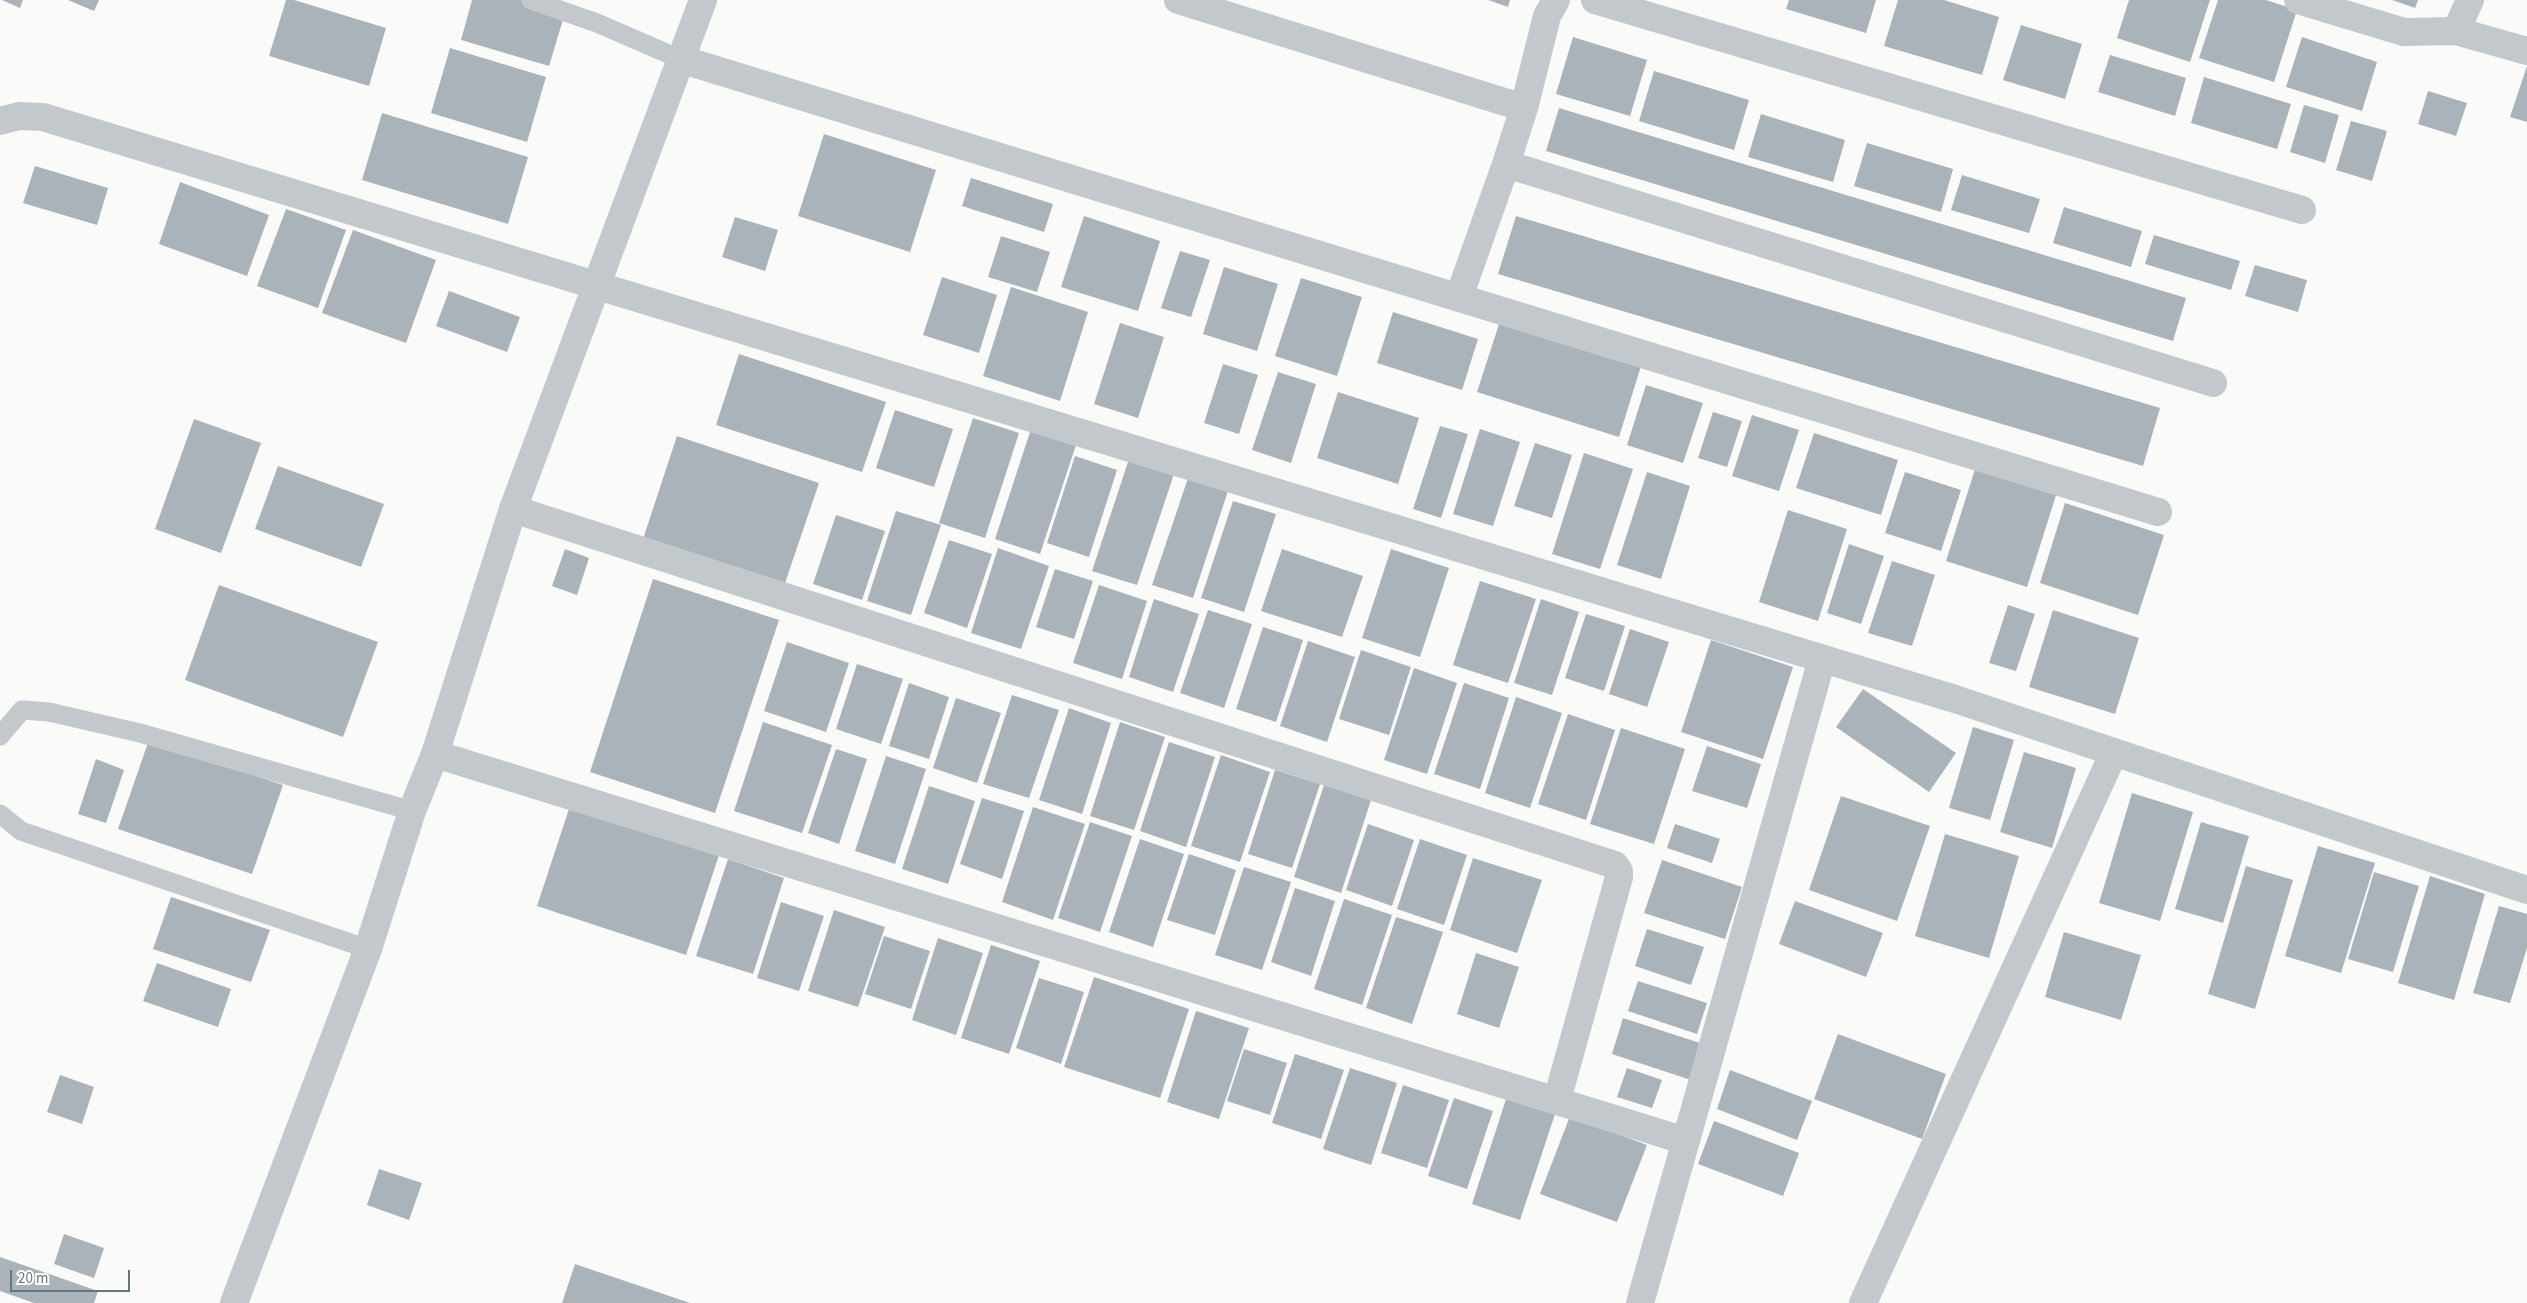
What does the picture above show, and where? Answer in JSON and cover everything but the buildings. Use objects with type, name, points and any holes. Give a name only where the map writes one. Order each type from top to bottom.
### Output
[{"type":"street","points":[[234,1303],[368,949],[412,811],[435,754],[513,509],[702,0]]},
{"type":"street","points":[[1178,0],[1524,108]]},
{"type":"street","points":[[1459,297],[1524,108],[1547,16],[1556,0]]},
{"type":"street","points":[[1595,0],[2302,210]]},
{"type":"street","points":[[2298,0],[2404,32],[2428,34],[2456,31],[2527,51]]},
{"type":"street","points":[[2456,31],[2470,0]]},
{"type":"street","points":[[680,59],[2158,512]]},
{"type":"street","points":[[0,121],[18,116],[43,118],[1956,699],[2527,890]]},
{"type":"street","points":[[1506,164],[2213,383]]},
{"type":"street","points":[[513,509],[1615,865],[1619,871],[1619,877],[1557,1100]]},
{"type":"street","points":[[1640,1303],[1822,659]]},
{"type":"street","points":[[1863,1303],[2114,752]]},
{"type":"street","points":[[435,754],[1686,1141]]},
{"type":"lane","points":[[531,0],[597,23],[680,59]]},
{"type":"lane","points":[[0,736],[22,710],[49,712],[140,733],[412,811]]},
{"type":"lane","points":[[0,814],[21,831],[368,949]]}]
